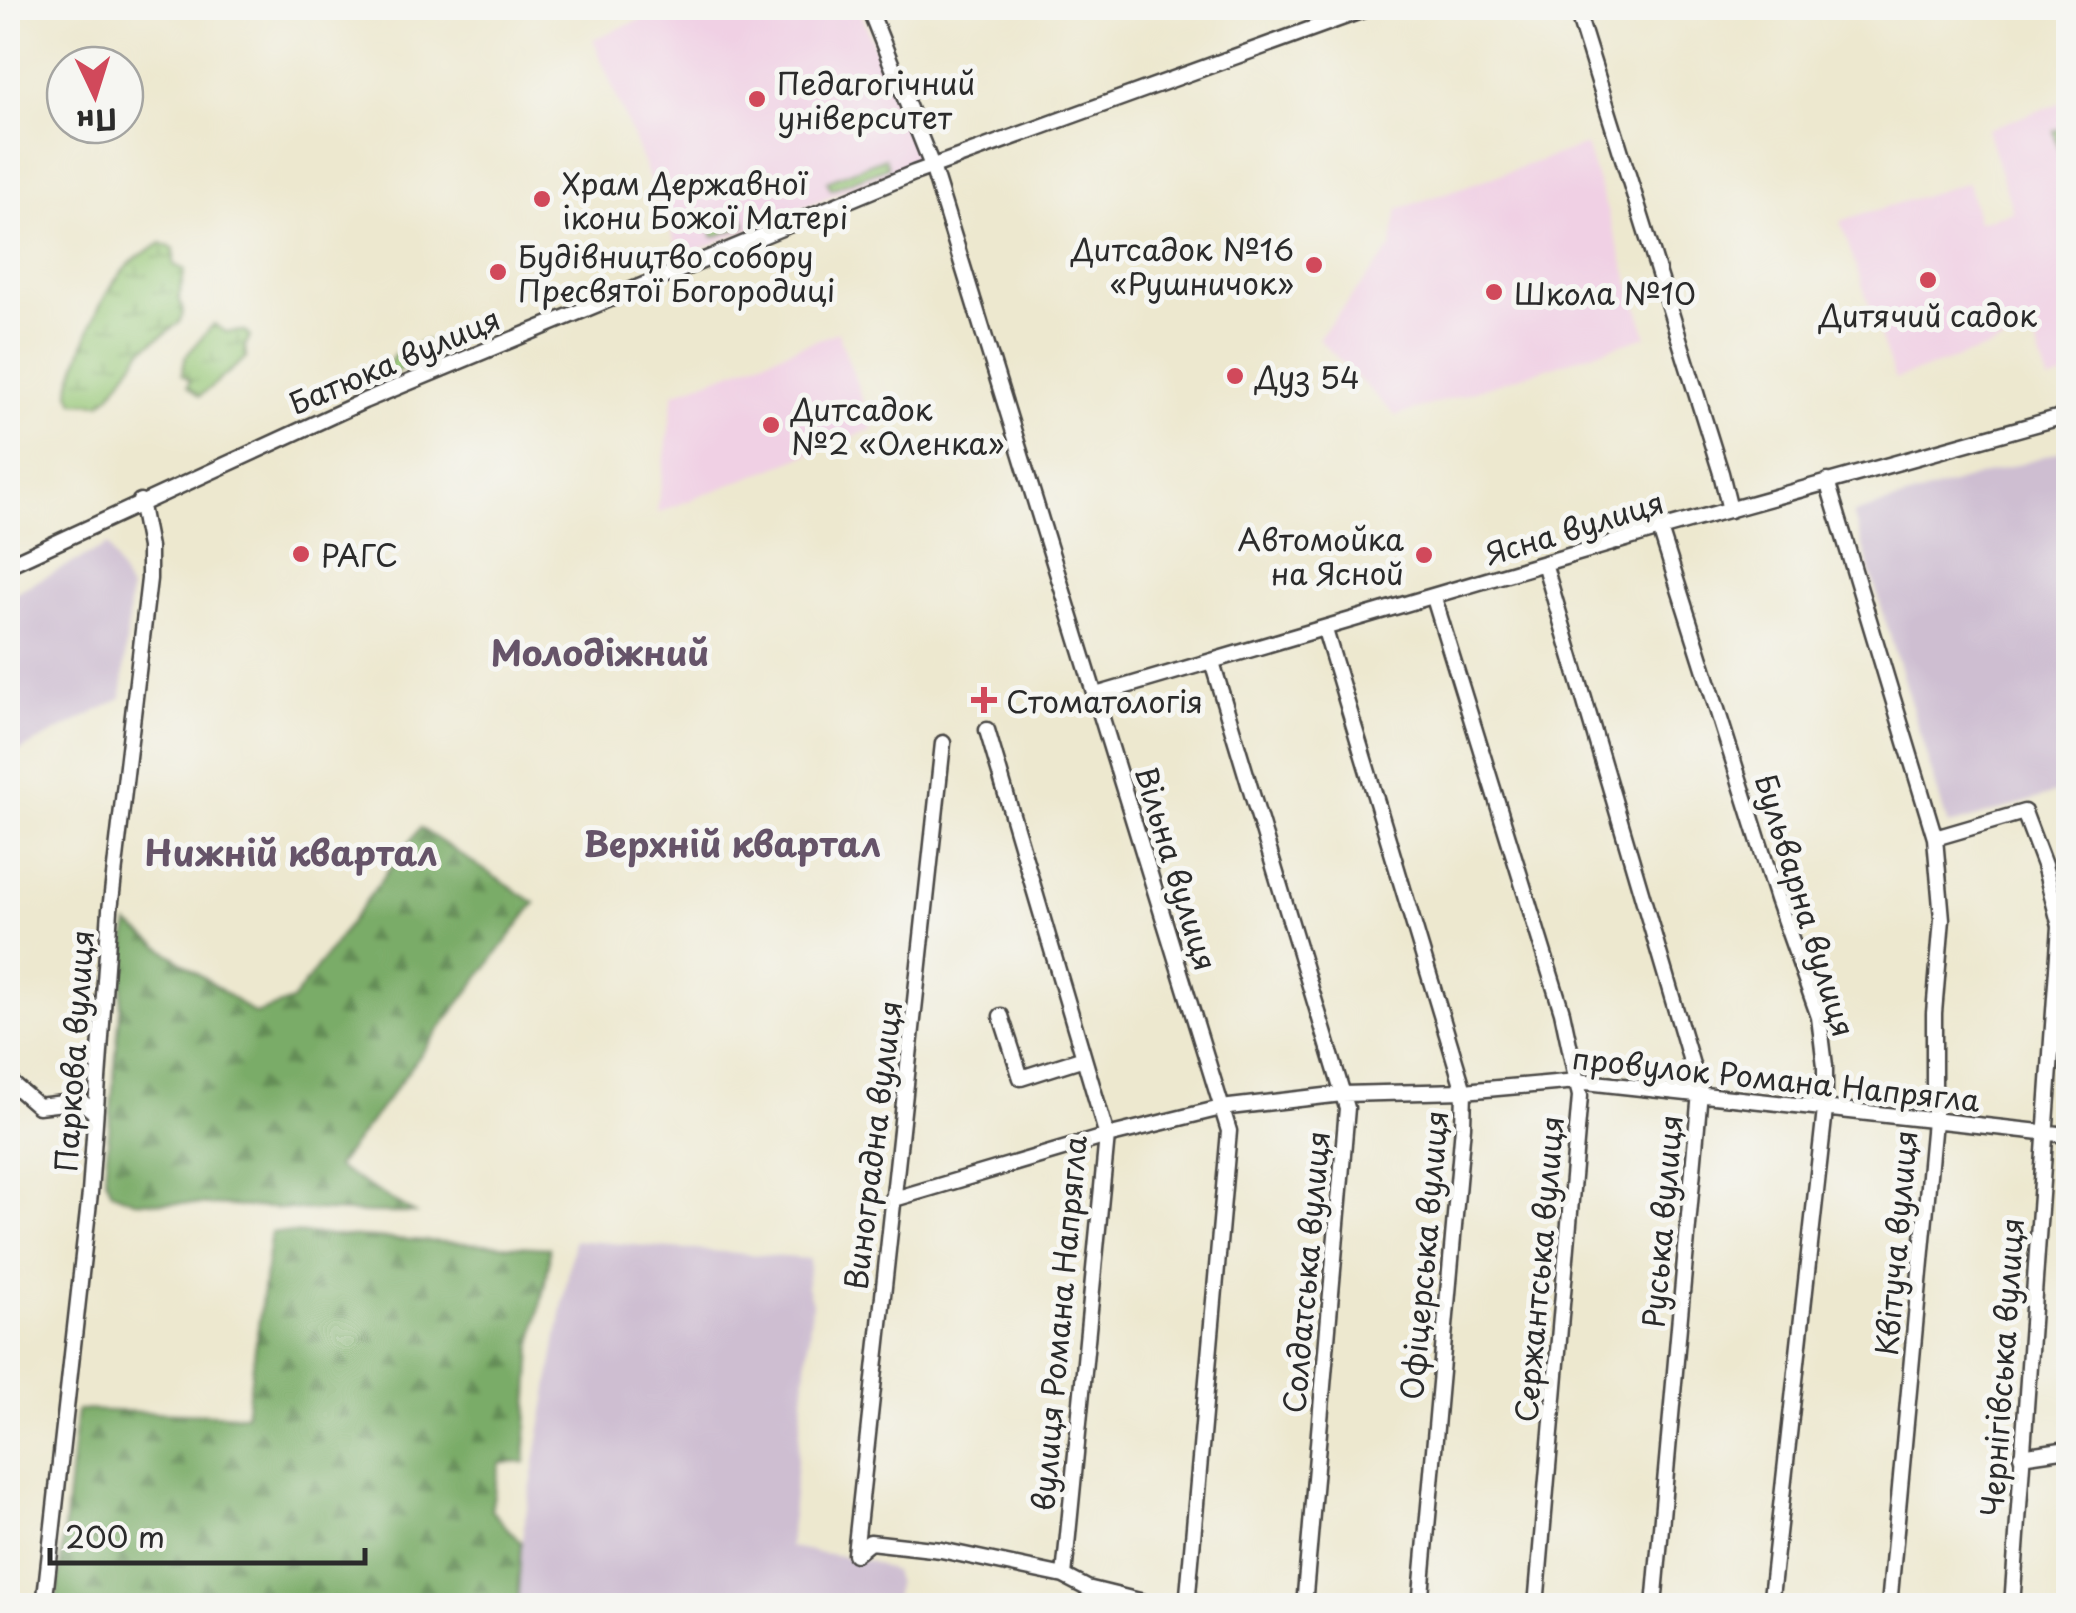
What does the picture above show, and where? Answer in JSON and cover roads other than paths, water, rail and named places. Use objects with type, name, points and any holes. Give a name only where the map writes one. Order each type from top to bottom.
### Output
[{"type":"street","name":"Вільна вулиця","points":[[868,8],[932,166],[1229,1131],[1187,1606]]},
{"type":"street","name":"Батюка вулиця","points":[[8,565],[364,401],[932,166],[1369,8]]},
{"type":"street","points":[[1576,8],[1730,510]]},
{"type":"street","name":"Ясна вулиця","points":[[1096,695],[1660,529],[2068,415]]},
{"type":"street","name":"Квітуча вулиця","points":[[1827,482],[1935,838],[1942,919],[1934,1013],[1934,1120],[1889,1606]]},
{"type":"street","name":"Паркова вулиця","points":[[44,1606],[90,1192],[110,910],[149,579],[149,547],[140,502]]},
{"type":"street","name":"Бульварна вулиця","points":[[1660,529],[1818,1018],[1825,1066],[1825,1110],[1770,1606]]},
{"type":"street","name":"Руська вулиця","points":[[1544,563],[1700,1092],[1654,1606]]},
{"type":"street","name":"Сержантська вулиця","points":[[1434,598],[1562,1012],[1580,1096],[1536,1606]]},
{"type":"street","name":"Офіцерська вулиця","points":[[1324,630],[1464,1091],[1420,1606]]},
{"type":"street","name":"Солдатська вулиця","points":[[1212,662],[1348,1108],[1304,1606]]},
{"type":"street","name":"вулиця Романа Напрягла","points":[[988,730],[1106,1136],[1064,1576]]},
{"type":"street","name":"Виноградна вулиця","points":[[942,743],[855,1554],[870,1542],[941,1550],[1064,1576]]},
{"type":"street","name":"Чернігівська вулиця","points":[[1935,838],[2024,812],[2044,865],[2060,926],[2012,1606]]},
{"type":"street","points":[[1001,1016],[1021,1078],[1084,1058]]},
{"type":"street","points":[[8,1080],[38,1106],[81,1101],[95,1114]]},
{"type":"street","name":"провулок Романа Напрягла","points":[[891,1200],[1106,1136],[1221,1108],[1342,1094],[1464,1091],[1577,1081],[2068,1135]]},
{"type":"street","points":[[2021,1456],[2068,1449]]},
{"type":"street","points":[[1064,1576],[1087,1588],[1160,1606]]},
{"type":"place","name":"Педагогічний університет","points":[[757,99]]},
{"type":"place","name":"Храм Державної ікони Божої Матері","points":[[542,199]]},
{"type":"place","name":"Дитсадок №16 «Рушничок»","points":[[1314,265]]},
{"type":"place","name":"Будівництво собору Пресвятої Богородиці","points":[[498,272]]},
{"type":"place","name":"Дитячий садок","points":[[1928,280]]},
{"type":"place","name":"Школа №10","points":[[1494,292]]},
{"type":"place","name":"Дуз 54","points":[[1235,376]]},
{"type":"place","name":"Дитсадок №2 «Оленка»","points":[[771,425]]},
{"type":"place","name":"РАГС","points":[[301,554]]},
{"type":"place","name":"Автомойка на Ясной","points":[[1424,555]]},
{"type":"place","name":"Стоматологія","points":[[984,700]]},
{"type":"district","name":"Молодіжний","points":[[600,651]]},
{"type":"district","name":"Верхній квартал","points":[[732,842]]},
{"type":"district","name":"Нижній квартал","points":[[291,851]]}]
